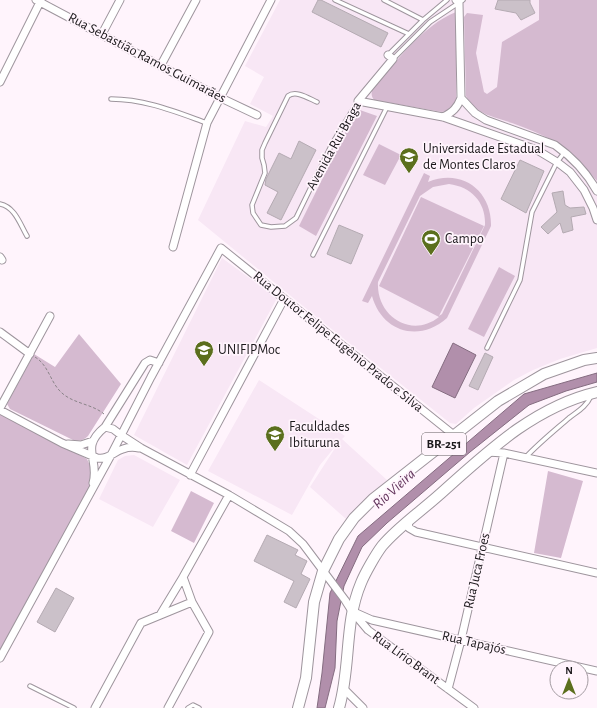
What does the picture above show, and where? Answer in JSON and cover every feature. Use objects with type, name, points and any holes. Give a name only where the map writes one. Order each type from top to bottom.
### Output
[{"type":"main road","name":"BR-251","points":[[298,708],[306,678],[314,602],[324,571],[339,540],[354,518],[373,499],[498,401],[544,374],[584,360],[597,358]]},
{"type":"main road","name":"BR-251","points":[[340,708],[344,689],[352,611],[361,583],[382,546],[408,521],[487,452],[513,432],[553,407],[595,393]]},
{"type":"street","points":[[102,34],[120,0]]},
{"type":"street","points":[[161,65],[196,0]]},
{"type":"street","points":[[173,247],[207,123],[271,0]]},
{"type":"street","points":[[0,82],[39,1]]},
{"type":"street","name":"Rua Sebastião Ramos Guimarães","points":[[39,1],[221,98],[257,115]]},
{"type":"street","points":[[443,117],[452,113],[458,106],[461,98],[459,1]]},
{"type":"street","name":"Avenida Rui Braga","points":[[358,101],[390,57]]},
{"type":"street","points":[[461,98],[475,113],[486,120],[555,145],[565,152],[587,176],[597,191]]},
{"type":"street","points":[[358,101],[443,117],[537,150],[570,172],[584,190],[597,220]]},
{"type":"street","name":"Rua Doutor Felipe Eugênio Prado e Silva","points":[[159,362],[221,248],[455,436]]},
{"type":"street","points":[[190,475],[284,299]]},
{"type":"street","points":[[50,316],[0,409],[62,443],[92,457],[102,459],[122,449],[132,447],[141,448]]},
{"type":"street","points":[[0,332],[30,354]]},
{"type":"street","points":[[0,658],[111,455],[159,362],[150,360],[145,363],[105,427],[99,432],[93,441],[92,457],[95,468],[95,478],[90,493]]},
{"type":"street","points":[[140,370],[146,371],[151,377]]},
{"type":"street","name":"Rua Lírio Brant","points":[[105,427],[111,427],[141,448],[229,495],[289,531],[304,544],[346,600],[352,611],[368,630],[474,708]]},
{"type":"street","points":[[62,443],[81,445],[93,441]]},
{"type":"street","points":[[487,452],[504,453],[597,473]]},
{"type":"street","name":"Rua Juca Froes","points":[[448,689],[461,640],[504,453]]},
{"type":"street","points":[[159,616],[183,578],[229,495]]},
{"type":"street","points":[[408,521],[409,528],[416,532],[597,573]]},
{"type":"street","points":[[168,708],[209,632],[192,602],[183,578]]},
{"type":"street","points":[[174,593],[181,590],[188,592]]},
{"type":"street","points":[[95,708],[142,623],[192,602]]},
{"type":"street","name":"Rua Tapajós","points":[[352,611],[372,620],[597,671]]},
{"type":"street","points":[[344,689],[363,708]]},
{"type":"lane","points":[[335,0],[409,34]]},
{"type":"lane","points":[[384,0],[423,20]]},
{"type":"lane","name":"Avenida Rui Braga","points":[[390,57],[409,34],[447,0]]},
{"type":"lane","name":"Avenida Rui Braga","points":[[390,57],[430,22],[459,1]]},
{"type":"lane","name":"Avenida Rui Braga","points":[[317,102],[296,93],[292,93],[288,96],[262,150],[265,173],[252,206],[253,213],[261,224],[271,228],[285,226],[296,218],[332,144],[358,101]]},
{"type":"lane","points":[[111,99],[128,99],[149,104],[207,123]]},
{"type":"lane","points":[[313,255],[387,107]]},
{"type":"lane","points":[[487,348],[520,280],[532,212],[557,162],[565,152]]},
{"type":"lane","points":[[0,204],[8,206],[27,236]]},
{"type":"lane","points":[[526,458],[548,436],[571,416],[582,409],[595,393]]},
{"type":"lane","points":[[30,686],[74,708]]},
{"type":"lane","points":[[188,708],[193,705],[199,708]]},
{"type":"path","points":[[30,354],[40,360],[60,391],[78,404],[99,410],[109,419]]},
{"type":"shaded area","name":"Universidade Estadual de Montes Claros","points":[[280,0],[597,0],[597,348],[560,359],[533,370],[514,380],[474,408],[456,424],[450,423],[314,315],[198,220],[245,121],[266,127],[273,116],[250,104],[264,77],[245,66]]},
{"type":"shaded area","points":[[539,0],[597,0],[597,181],[577,159],[560,145],[533,131],[492,117],[480,111],[474,107],[466,96],[464,17],[467,13],[483,15],[476,53],[484,92],[487,94],[497,87],[502,42],[539,20]]},
{"type":"shaded area","points":[[456,12],[456,98],[452,108],[442,112],[374,100],[372,97],[373,88],[411,45],[432,26]]},
{"type":"shaded area","points":[[357,109],[377,116],[316,236],[299,226]]},
{"type":"shaded area","points":[[379,144],[401,155],[385,185],[363,175]]},
{"type":"shaded area","name":"Campo","points":[[424,173],[430,176],[428,182],[441,178],[452,178],[473,186],[480,193],[486,202],[490,213],[491,226],[447,318],[436,326],[425,330],[414,332],[403,330],[384,318],[377,308],[372,296],[368,303],[362,301]],"holes":[[[449,184],[471,192],[476,197],[483,210],[485,225],[442,314],[439,316],[484,226],[421,197],[379,286],[439,317],[428,323],[417,326],[407,325],[389,314],[383,305],[379,294],[378,282],[420,196],[433,187]]]},
{"type":"shaded area","name":"UNIFIPMoc","points":[[222,258],[277,298],[187,465],[134,435]]},
{"type":"shaded area","points":[[499,267],[515,276],[484,337],[468,329]]},
{"type":"shaded area","points":[[79,334],[121,384],[88,436],[83,440],[77,441],[10,409],[7,404],[34,354],[55,367]]},
{"type":"shaded area","points":[[453,343],[476,355],[455,398],[432,387]]},
{"type":"shaded area","points":[[597,373],[597,382],[566,391],[529,405],[470,452],[387,523],[362,547],[344,586],[337,621],[335,668],[325,708],[317,708],[330,593],[358,536],[524,394]]},
{"type":"shaded area","name":"Faculdades Ibituruna","points":[[259,380],[345,436],[342,439],[387,480],[346,519],[310,487],[339,442],[320,465],[292,515],[208,471]]},
{"type":"shaded area","points":[[2,414],[87,459],[92,470],[90,487],[0,653],[0,415]]},
{"type":"shaded area","points":[[134,455],[180,480],[153,527],[99,499],[118,460],[125,456]]},
{"type":"shaded area","points":[[548,471],[583,481],[561,558],[534,553]]},
{"type":"shaded area","points":[[191,491],[214,503],[194,543],[171,531]]},
{"type":"building","points":[[318,0],[321,0],[388,33],[381,47],[312,12]]},
{"type":"building","points":[[498,0],[530,0],[535,13],[521,20],[516,13],[495,9]]},
{"type":"building","points":[[299,141],[316,150],[281,220],[267,213],[278,192],[265,185],[266,179],[279,153],[291,159]]},
{"type":"building","points":[[520,160],[544,171],[526,213],[501,199]]},
{"type":"building","points":[[563,191],[565,205],[570,208],[584,207],[586,214],[571,217],[573,230],[563,233],[560,223],[548,234],[541,227],[557,212],[552,193]]},
{"type":"building","points":[[339,225],[363,235],[351,264],[327,254]]},
{"type":"building","points":[[485,353],[493,357],[478,390],[469,386]]},
{"type":"building","points":[[267,535],[298,550],[295,555],[307,561],[301,574],[310,579],[296,608],[284,602],[294,581],[254,561]]},
{"type":"building","points":[[56,588],[74,598],[55,632],[37,622]]},
{"type":"place","name":"Universidade Estadual de Montes Claros","points":[[409,174]]},
{"type":"place","name":"Campo","points":[[431,256]]},
{"type":"place","name":"UNIFIPMoc","points":[[204,367]]},
{"type":"place","name":"Faculdades Ibituruna","points":[[275,452]]},
{"type":"water label","name":"Rio Vieira","points":[[394,489]]}]
